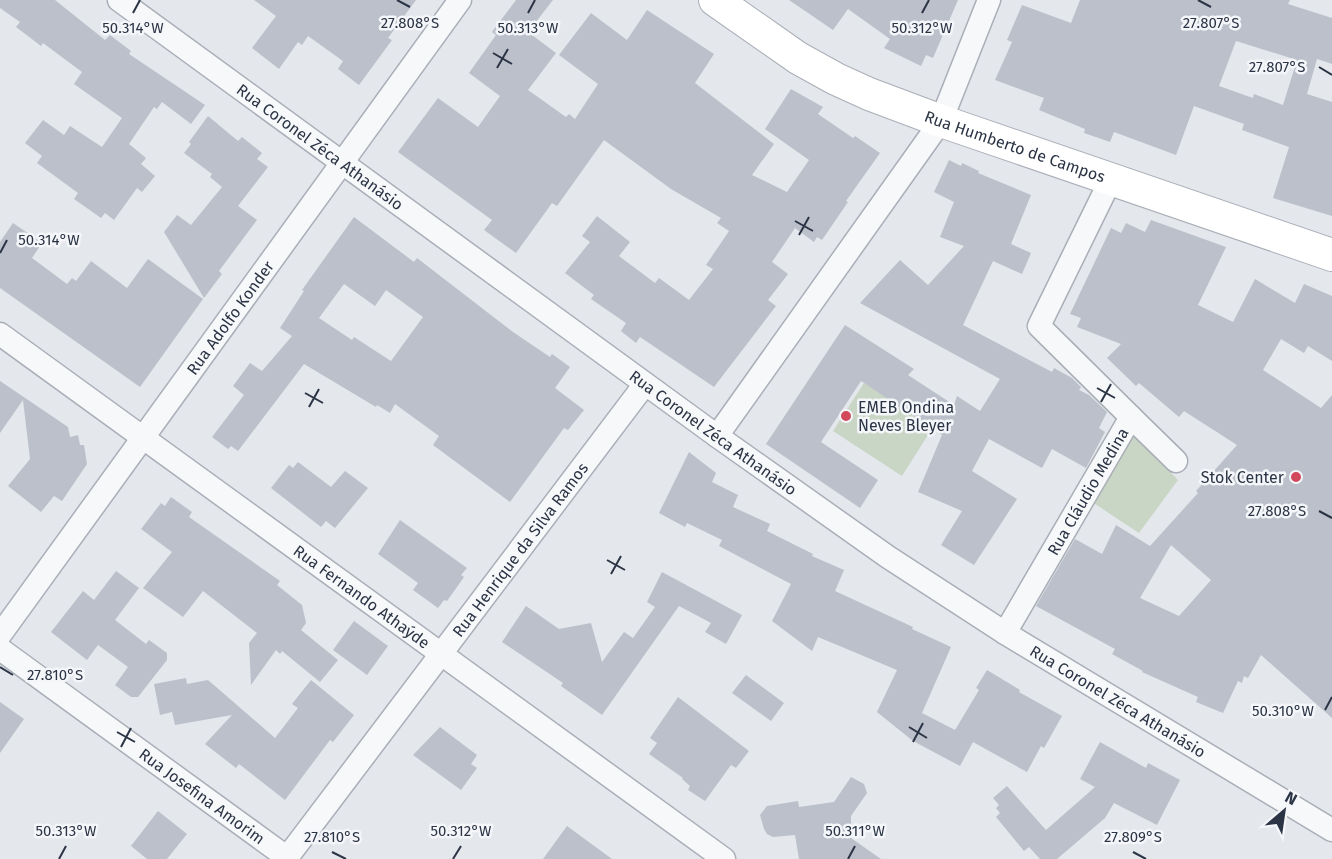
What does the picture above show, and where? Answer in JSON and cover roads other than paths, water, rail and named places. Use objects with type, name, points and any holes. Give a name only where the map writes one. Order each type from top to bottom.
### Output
[{"type":"main road","name":"Rua Humberto de Campos","points":[[715,0],[789,52],[836,79],[941,121],[1332,255]]},
{"type":"street","name":"Rua Coronel Zéca Athanásio","points":[[119,0],[645,384],[907,570],[1005,633],[1332,830]]},
{"type":"street","name":"Rua Adolfo Konder","points":[[0,635],[460,0]]},
{"type":"street","points":[[717,436],[941,121],[989,0]]},
{"type":"street","name":"Rua Cláudio Medina","points":[[1005,633],[1131,417],[1039,326],[1111,179]]},
{"type":"street","name":"Rua Fernando Athaýde","points":[[0,334],[724,859]]},
{"type":"street","name":"Rua Henrique da Silva Ramos","points":[[287,859],[645,384]]},
{"type":"street","points":[[1131,417],[1176,461]]},
{"type":"street","name":"Rua Josefina Amorim","points":[[0,649],[287,859]]},
{"type":"place","name":"EMEB Ondina Neves Bleyer","points":[[846,416]]},
{"type":"place","name":"Stok Center","points":[[1296,477]]}]
